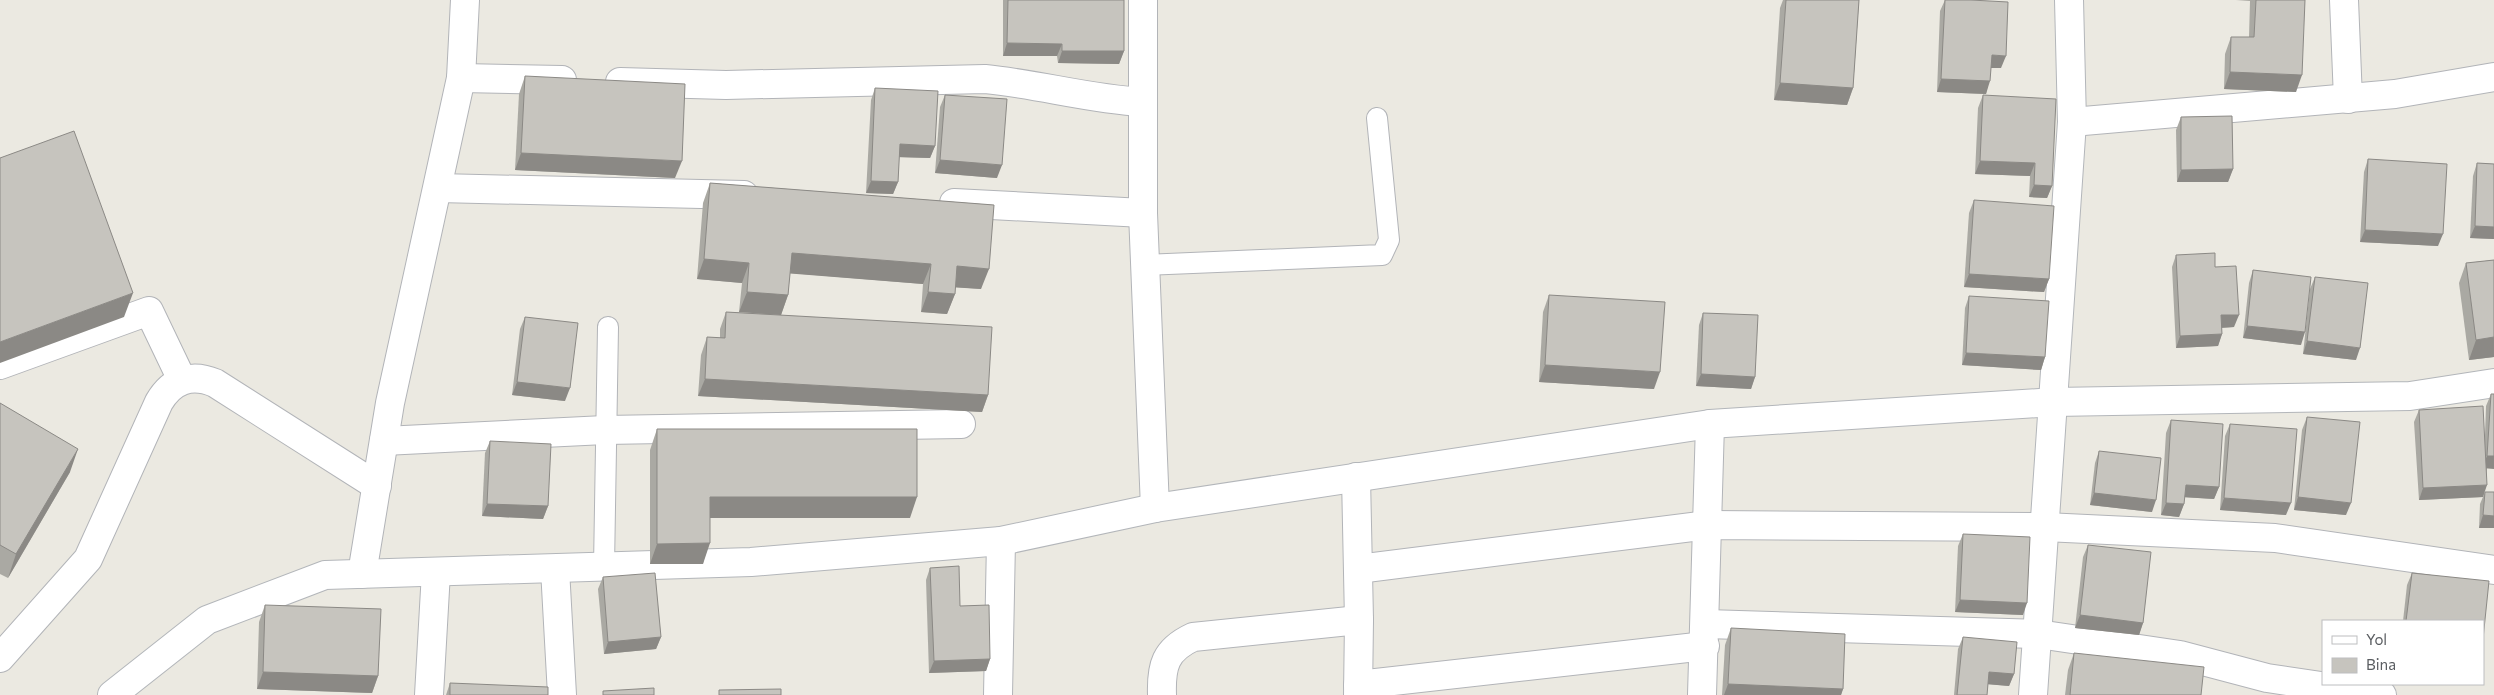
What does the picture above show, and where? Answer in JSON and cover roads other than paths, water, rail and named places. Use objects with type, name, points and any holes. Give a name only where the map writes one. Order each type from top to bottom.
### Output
[{"type":"street","points":[[362,574],[384,441],[461,78],[465,0]]},
{"type":"street","points":[[1144,0],[1144,265],[1155,508]]},
{"type":"street","points":[[2033,695],[2072,122],[2069,0]]},
{"type":"street","points":[[2344,0],[2348,98]]},
{"type":"street","points":[[2072,122],[2395,94],[2494,77]]},
{"type":"street","points":[[461,78],[726,84],[985,80],[1022,83],[1111,100],[1143,102]]},
{"type":"street","points":[[438,188],[764,196]]},
{"type":"street","points":[[930,202],[1143,213]]},
{"type":"street","points":[[0,365],[149,311],[182,380]]},
{"type":"street","points":[[0,658],[88,559],[159,402],[164,393],[182,380],[193,378],[215,382],[377,486]]},
{"type":"street","points":[[112,695],[207,620],[325,575],[751,562],[1001,541],[1155,508],[1710,424],[2054,402],[2410,396],[2494,383]]},
{"type":"street","points":[[384,441],[605,430],[961,424]]},
{"type":"street","points":[[1702,695],[1710,424]]},
{"type":"street","points":[[1356,477],[1359,620],[1358,690],[1705,635],[2038,634],[2180,655],[2266,686],[2382,695]]},
{"type":"street","points":[[1358,569],[1708,525],[2045,527],[2275,538],[2494,570]]},
{"type":"street","points":[[998,695],[1001,541]]},
{"type":"street","points":[[555,568],[562,695]]},
{"type":"street","points":[[429,695],[436,572]]},
{"type":"street","points":[[1162,695],[1161,674],[1166,660],[1174,649],[1193,637],[1359,620]]},
{"type":"lane","points":[[1144,265],[1382,255],[1390,240],[1377,118]]},
{"type":"lane","points":[[604,567],[608,327]]}]
